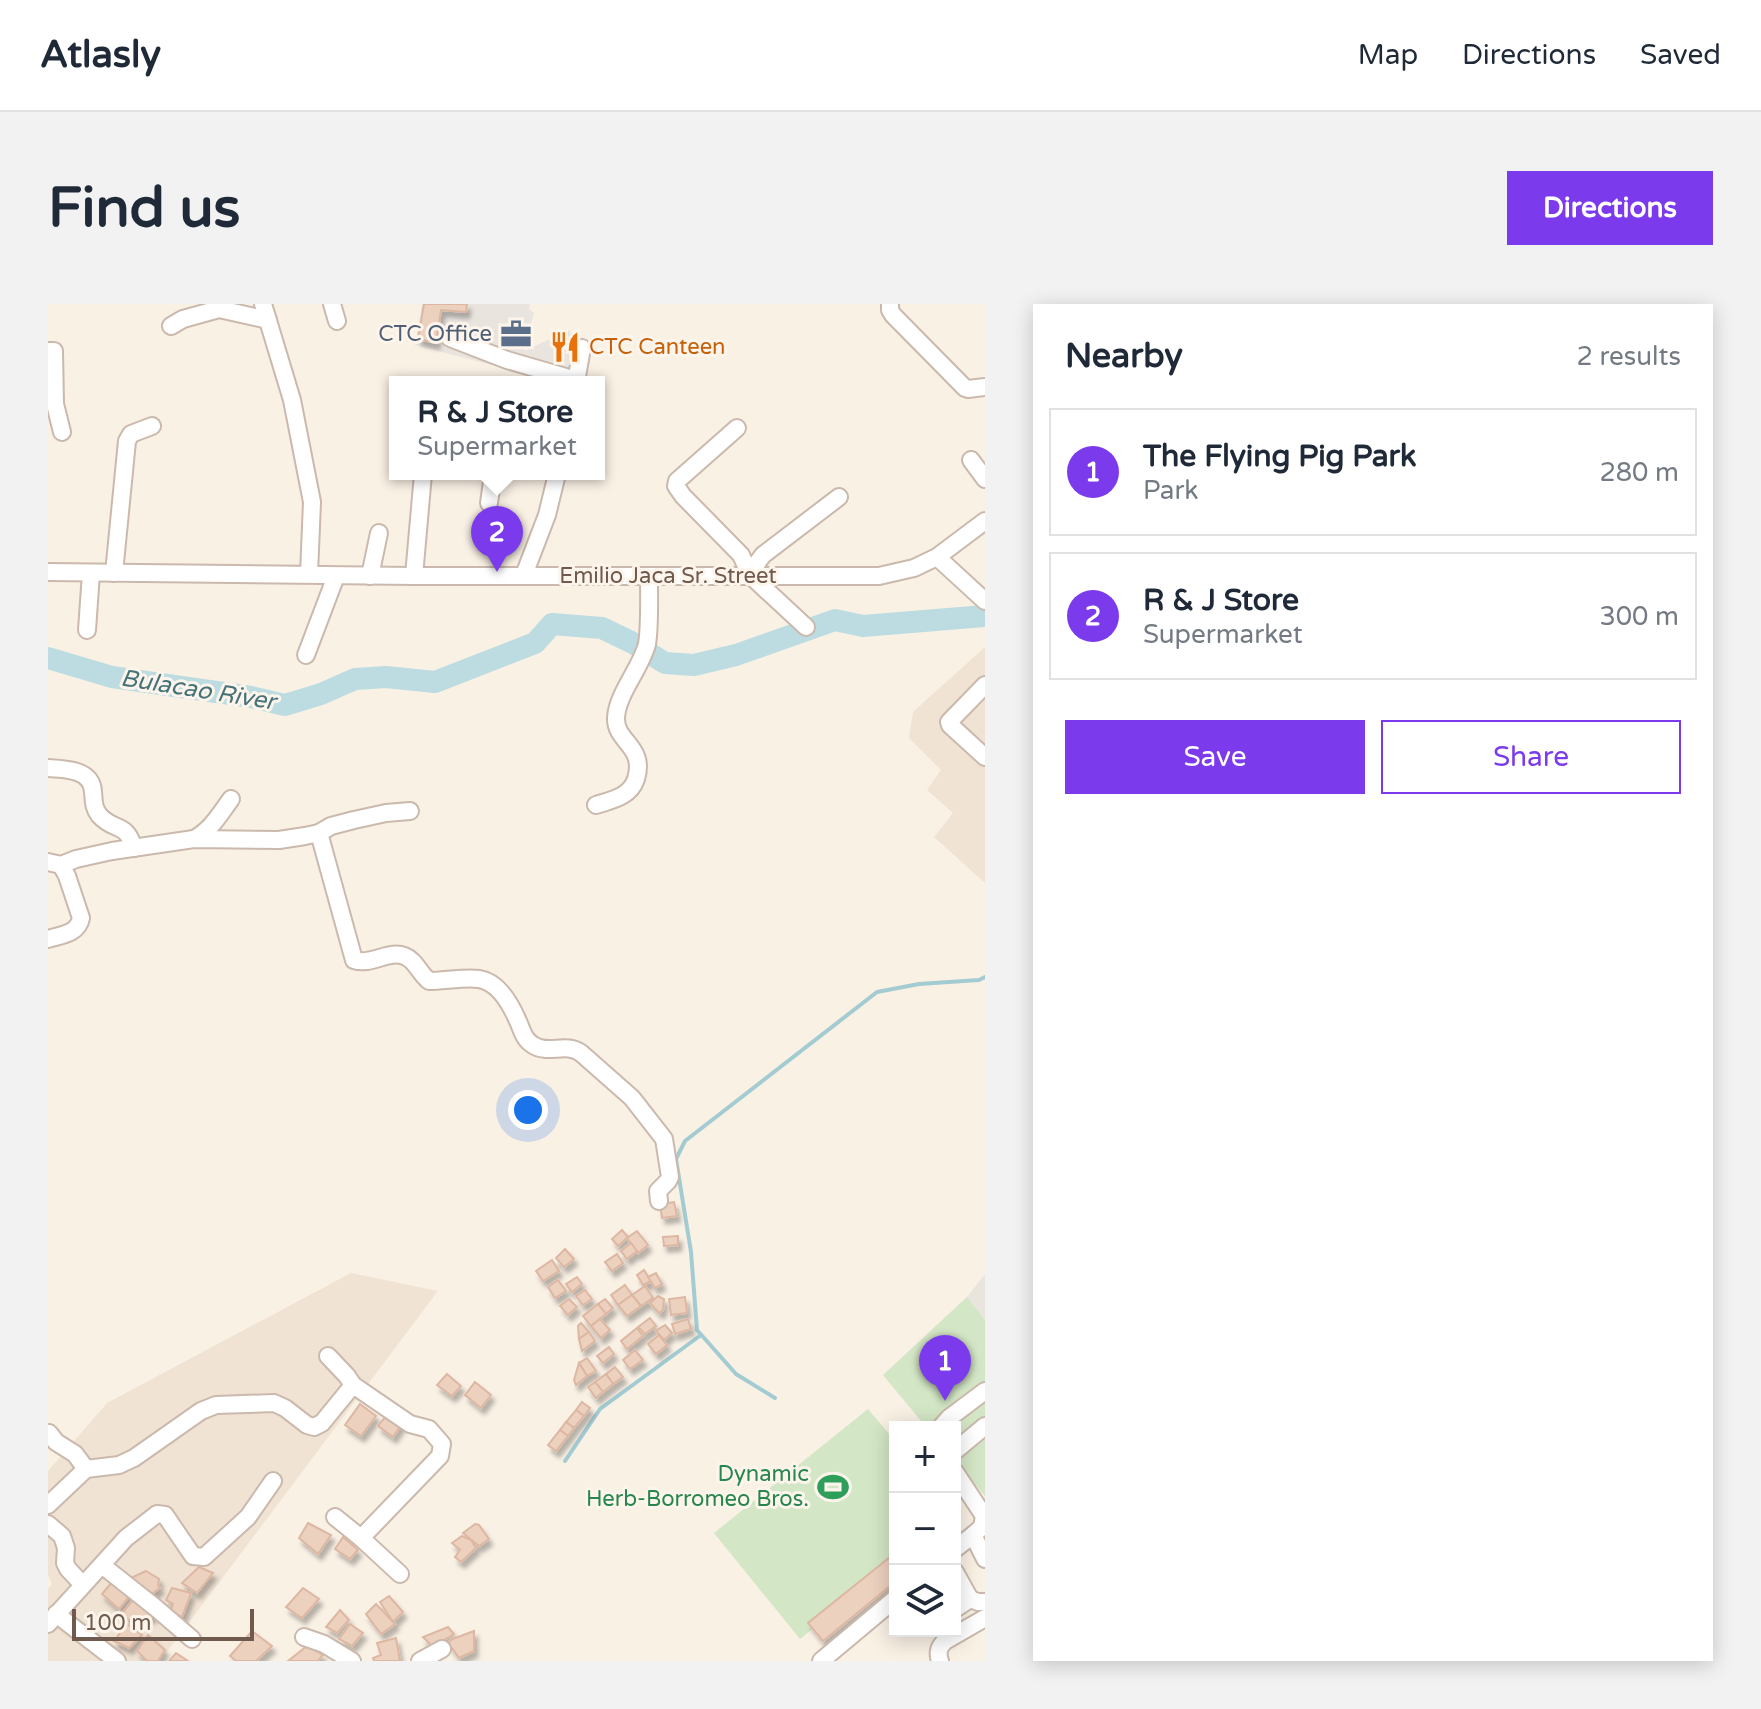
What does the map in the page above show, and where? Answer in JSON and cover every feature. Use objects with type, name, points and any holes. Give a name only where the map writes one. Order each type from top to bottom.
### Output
[{"type":"street","points":[[890,304],[893,315],[965,388],[985,387]]},
{"type":"street","points":[[171,326],[183,319],[219,309],[265,312],[292,400],[312,502],[309,574]]},
{"type":"street","points":[[450,338],[560,376]]},
{"type":"street","points":[[577,376],[582,348]]},
{"type":"street","points":[[48,351],[54,351],[55,404],[62,432]]},
{"type":"street","points":[[114,573],[127,441],[131,434],[152,426]]},
{"type":"street","points":[[737,428],[677,481],[676,486],[741,555],[752,575],[806,627]]},
{"type":"street","points":[[971,460],[985,479]]},
{"type":"street","points":[[414,576],[422,480]]},
{"type":"street","points":[[489,503],[492,480]]},
{"type":"street","points":[[524,575],[547,515],[556,480]]},
{"type":"street","points":[[752,575],[763,555],[839,497]]},
{"type":"street","name":"Emilio Jaca Sr. Street","points":[[48,572],[336,576],[879,576],[914,568],[937,557],[985,521]]},
{"type":"street","points":[[370,576],[379,533]]},
{"type":"street","points":[[937,557],[985,601]]},
{"type":"street","points":[[87,630],[91,573]]},
{"type":"street","points":[[306,655],[336,576]]},
{"type":"street","points":[[596,805],[621,797],[635,783],[639,765],[615,720],[646,645],[649,576]]},
{"type":"street","points":[[983,752],[949,722],[985,685]]},
{"type":"street","points":[[48,768],[65,769],[87,777],[93,788],[93,804],[97,813],[113,826],[125,830],[134,848]]},
{"type":"street","points":[[194,839],[211,826],[231,799]]},
{"type":"street","points":[[55,864],[194,839],[279,840],[319,833],[354,820],[410,811]]},
{"type":"street","points":[[319,833],[354,960],[360,963],[388,955],[401,955],[411,960],[429,981],[480,979],[506,997],[525,1039],[535,1047],[568,1047],[581,1053],[632,1098],[664,1139],[670,1177],[658,1191],[659,1201]]},
{"type":"street","points":[[48,939],[70,933],[80,924],[81,918],[67,876],[55,864]]},
{"type":"street","points":[[328,1356],[353,1385],[410,1424],[429,1429],[442,1444],[440,1456],[361,1538]]},
{"type":"street","points":[[48,1505],[86,1469],[119,1465],[134,1458],[201,1411],[216,1405],[274,1403],[307,1425],[318,1426],[353,1385]]},
{"type":"street","points":[[946,1421],[985,1391]]},
{"type":"street","points":[[961,1446],[985,1426]]},
{"type":"street","points":[[49,1433],[56,1442],[75,1454],[86,1469]]},
{"type":"street","points":[[117,1661],[52,1619],[126,1538],[157,1514],[165,1515],[193,1556],[204,1557],[248,1517],[273,1481]]},
{"type":"street","points":[[961,1481],[984,1516],[982,1527],[961,1544]]},
{"type":"street","points":[[335,1517],[400,1574]]},
{"type":"street","points":[[48,1524],[62,1536],[66,1548],[65,1563],[83,1585]]},
{"type":"street","points":[[973,1535],[985,1559]]},
{"type":"street","points":[[103,1566],[192,1639]]},
{"type":"street","points":[[961,1581],[977,1601]]},
{"type":"street","points":[[821,1661],[889,1604]]},
{"type":"street","points":[[940,1661],[938,1651],[945,1641],[985,1618]]},
{"type":"street","points":[[304,1637],[324,1644],[352,1661]]},
{"type":"street","points":[[420,1661],[442,1649]]},
{"type":"shaded area","points":[[422,304],[530,304],[529,309],[534,313],[524,351],[569,330],[579,347],[573,376],[531,376],[415,345]]},
{"type":"shaded area","points":[[985,647],[985,883],[934,837],[953,813],[927,790],[941,770],[909,738],[913,712]]},
{"type":"shaded area","points":[[351,1273],[438,1291],[160,1661],[48,1661],[48,1589],[52,1584],[48,1575],[48,1471],[107,1403]]},
{"type":"shaded area","points":[[985,1274],[985,1320],[967,1297]]},
{"type":"green space","points":[[967,1297],[985,1320],[985,1496],[961,1468],[961,1421],[921,1421],[883,1375]]},
{"type":"green space","name":"Dynamic Herb-Borromeo Bros.","points":[[868,1409],[889,1434],[889,1567],[800,1639],[714,1533]]},
{"type":"building","points":[[424,304],[467,304],[466,312],[441,310],[436,343],[418,339]]},
{"type":"building","points":[[674,1202],[677,1216],[662,1218],[660,1204]]},
{"type":"building","points":[[622,1230],[628,1237],[618,1246],[612,1239]]},
{"type":"building","points":[[637,1231],[648,1245],[638,1253],[627,1238]]},
{"type":"building","points":[[678,1236],[678,1245],[664,1246],[663,1237]]},
{"type":"building","points":[[631,1243],[637,1251],[627,1259],[621,1251]]},
{"type":"building","points":[[565,1249],[574,1259],[564,1267],[556,1258]]},
{"type":"building","points":[[617,1254],[623,1263],[612,1271],[605,1262]]},
{"type":"building","points":[[552,1260],[559,1271],[543,1281],[536,1271]]},
{"type":"building","points":[[644,1270],[651,1281],[643,1285],[637,1275]]},
{"type":"building","points":[[656,1273],[662,1284],[655,1288],[648,1277]]},
{"type":"building","points":[[577,1277],[582,1284],[572,1292],[566,1284]]},
{"type":"building","points":[[558,1280],[566,1291],[555,1298],[548,1287]]},
{"type":"building","points":[[625,1285],[632,1295],[618,1305],[611,1295]]},
{"type":"building","points":[[645,1286],[653,1298],[641,1306],[632,1295]]},
{"type":"building","points":[[585,1290],[592,1299],[583,1305],[576,1296]]},
{"type":"building","points":[[632,1295],[641,1306],[627,1316],[618,1305]]},
{"type":"building","points":[[658,1296],[664,1299],[663,1310],[659,1313],[650,1303]]},
{"type":"building","points":[[685,1297],[687,1313],[671,1315],[669,1299]]},
{"type":"building","points":[[569,1299],[577,1307],[568,1315],[560,1306]]},
{"type":"building","points":[[605,1299],[613,1308],[606,1314],[598,1304]]},
{"type":"building","points":[[598,1304],[606,1314],[591,1326],[583,1316]]},
{"type":"building","points":[[650,1318],[656,1326],[645,1334],[638,1327]]},
{"type":"building","points":[[600,1319],[610,1330],[601,1338],[591,1326]]},
{"type":"building","points":[[688,1319],[691,1329],[675,1334],[672,1324]]},
{"type":"building","points":[[581,1323],[589,1332],[579,1339],[578,1326]]},
{"type":"building","points":[[665,1325],[672,1333],[664,1340],[656,1331]]},
{"type":"building","points":[[637,1328],[643,1336],[627,1349],[621,1341]]},
{"type":"building","points":[[589,1332],[595,1341],[582,1351],[579,1339]]},
{"type":"building","points":[[659,1335],[667,1345],[656,1354],[648,1344]]},
{"type":"building","points":[[609,1347],[614,1354],[603,1363],[597,1356]]},
{"type":"building","points":[[635,1350],[643,1360],[630,1369],[623,1360]]},
{"type":"building","points":[[587,1358],[596,1371],[587,1376],[579,1363]]},
{"type":"building","points":[[579,1363],[587,1376],[576,1385],[574,1380]]},
{"type":"building","points":[[615,1367],[623,1377],[613,1384],[606,1374]]},
{"type":"building","points":[[447,1374],[461,1386],[452,1396],[437,1385]]},
{"type":"building","points":[[606,1374],[613,1384],[603,1392],[595,1382]]},
{"type":"building","points":[[475,1382],[491,1395],[481,1408],[465,1395]]},
{"type":"building","points":[[595,1382],[603,1392],[596,1398],[588,1387]]},
{"type":"building","points":[[582,1402],[590,1408],[584,1416],[576,1410]]},
{"type":"building","points":[[360,1404],[376,1416],[361,1436],[345,1425]]},
{"type":"building","points":[[576,1410],[584,1416],[574,1428],[566,1422]]},
{"type":"building","points":[[389,1412],[403,1422],[393,1437],[378,1426]]},
{"type":"building","points":[[566,1422],[574,1428],[568,1436],[560,1430]]},
{"type":"building","points":[[560,1430],[568,1436],[556,1451],[548,1445]]},
{"type":"building","points":[[308,1523],[331,1535],[318,1554],[299,1538]]},
{"type":"building","points":[[475,1524],[489,1539],[479,1546],[463,1533]]},
{"type":"building","points":[[462,1536],[471,1540],[476,1548],[461,1562],[455,1557],[460,1550],[452,1543]]},
{"type":"building","points":[[343,1537],[358,1550],[350,1559],[335,1549]]},
{"type":"building","points":[[889,1558],[889,1587],[823,1641],[808,1623]]},
{"type":"building","points":[[199,1567],[213,1573],[197,1593],[182,1583]]},
{"type":"building","points":[[146,1571],[159,1579],[160,1588],[150,1595],[132,1581],[133,1577]]},
{"type":"building","points":[[113,1581],[130,1595],[119,1609],[102,1594]]},
{"type":"building","points":[[172,1588],[191,1593],[182,1617],[170,1612],[173,1604],[166,1600]]},
{"type":"building","points":[[303,1588],[319,1599],[302,1618],[286,1607]]},
{"type":"building","points":[[138,1594],[154,1616],[128,1620],[123,1612]]},
{"type":"building","points":[[389,1596],[403,1612],[393,1622],[380,1602]]},
{"type":"building","points":[[376,1604],[395,1624],[381,1634],[366,1614]]},
{"type":"building","points":[[340,1610],[349,1620],[337,1633],[326,1627]]},
{"type":"building","points":[[127,1624],[142,1635],[129,1648],[114,1641]]},
{"type":"building","points":[[350,1624],[363,1633],[352,1646],[339,1639]]},
{"type":"building","points":[[448,1627],[454,1634],[433,1647],[423,1637]]},
{"type":"building","points":[[252,1631],[272,1646],[256,1661],[236,1661],[230,1656]]},
{"type":"building","points":[[474,1631],[474,1651],[459,1658],[449,1644],[450,1640]]},
{"type":"building","points":[[148,1635],[165,1650],[158,1661],[147,1661],[137,1651]]},
{"type":"building","points":[[396,1638],[400,1661],[374,1661],[373,1658],[381,1655],[377,1643]]},
{"type":"building","points":[[307,1646],[323,1655],[318,1661],[288,1661]]},
{"type":"building","points":[[176,1653],[188,1661],[169,1661]]},
{"type":"waterway","name":"Bulacao River","points":[[48,658],[112,677],[251,697],[285,705],[355,679],[386,677],[435,682],[535,643],[552,624],[602,628],[665,663],[694,665],[736,655],[835,620],[863,626],[985,616]]},
{"type":"waterway","points":[[775,1398],[736,1374],[697,1330],[691,1252],[676,1159],[685,1141],[877,992],[985,977]]},
{"type":"waterway","points":[[565,1461],[600,1409],[701,1335]]},
{"type":"place","name":"CTC Office","points":[[516,334]]},
{"type":"place","name":"CTC Canteen","points":[[565,347]]},
{"type":"place","name":"R & J Store","points":[[497,572]]},
{"type":"place","name":"The Flying Pig Park","points":[[945,1401]]},
{"type":"place","name":"Dynamic Herb-Borromeo Bros.","points":[[833,1487]]}]
